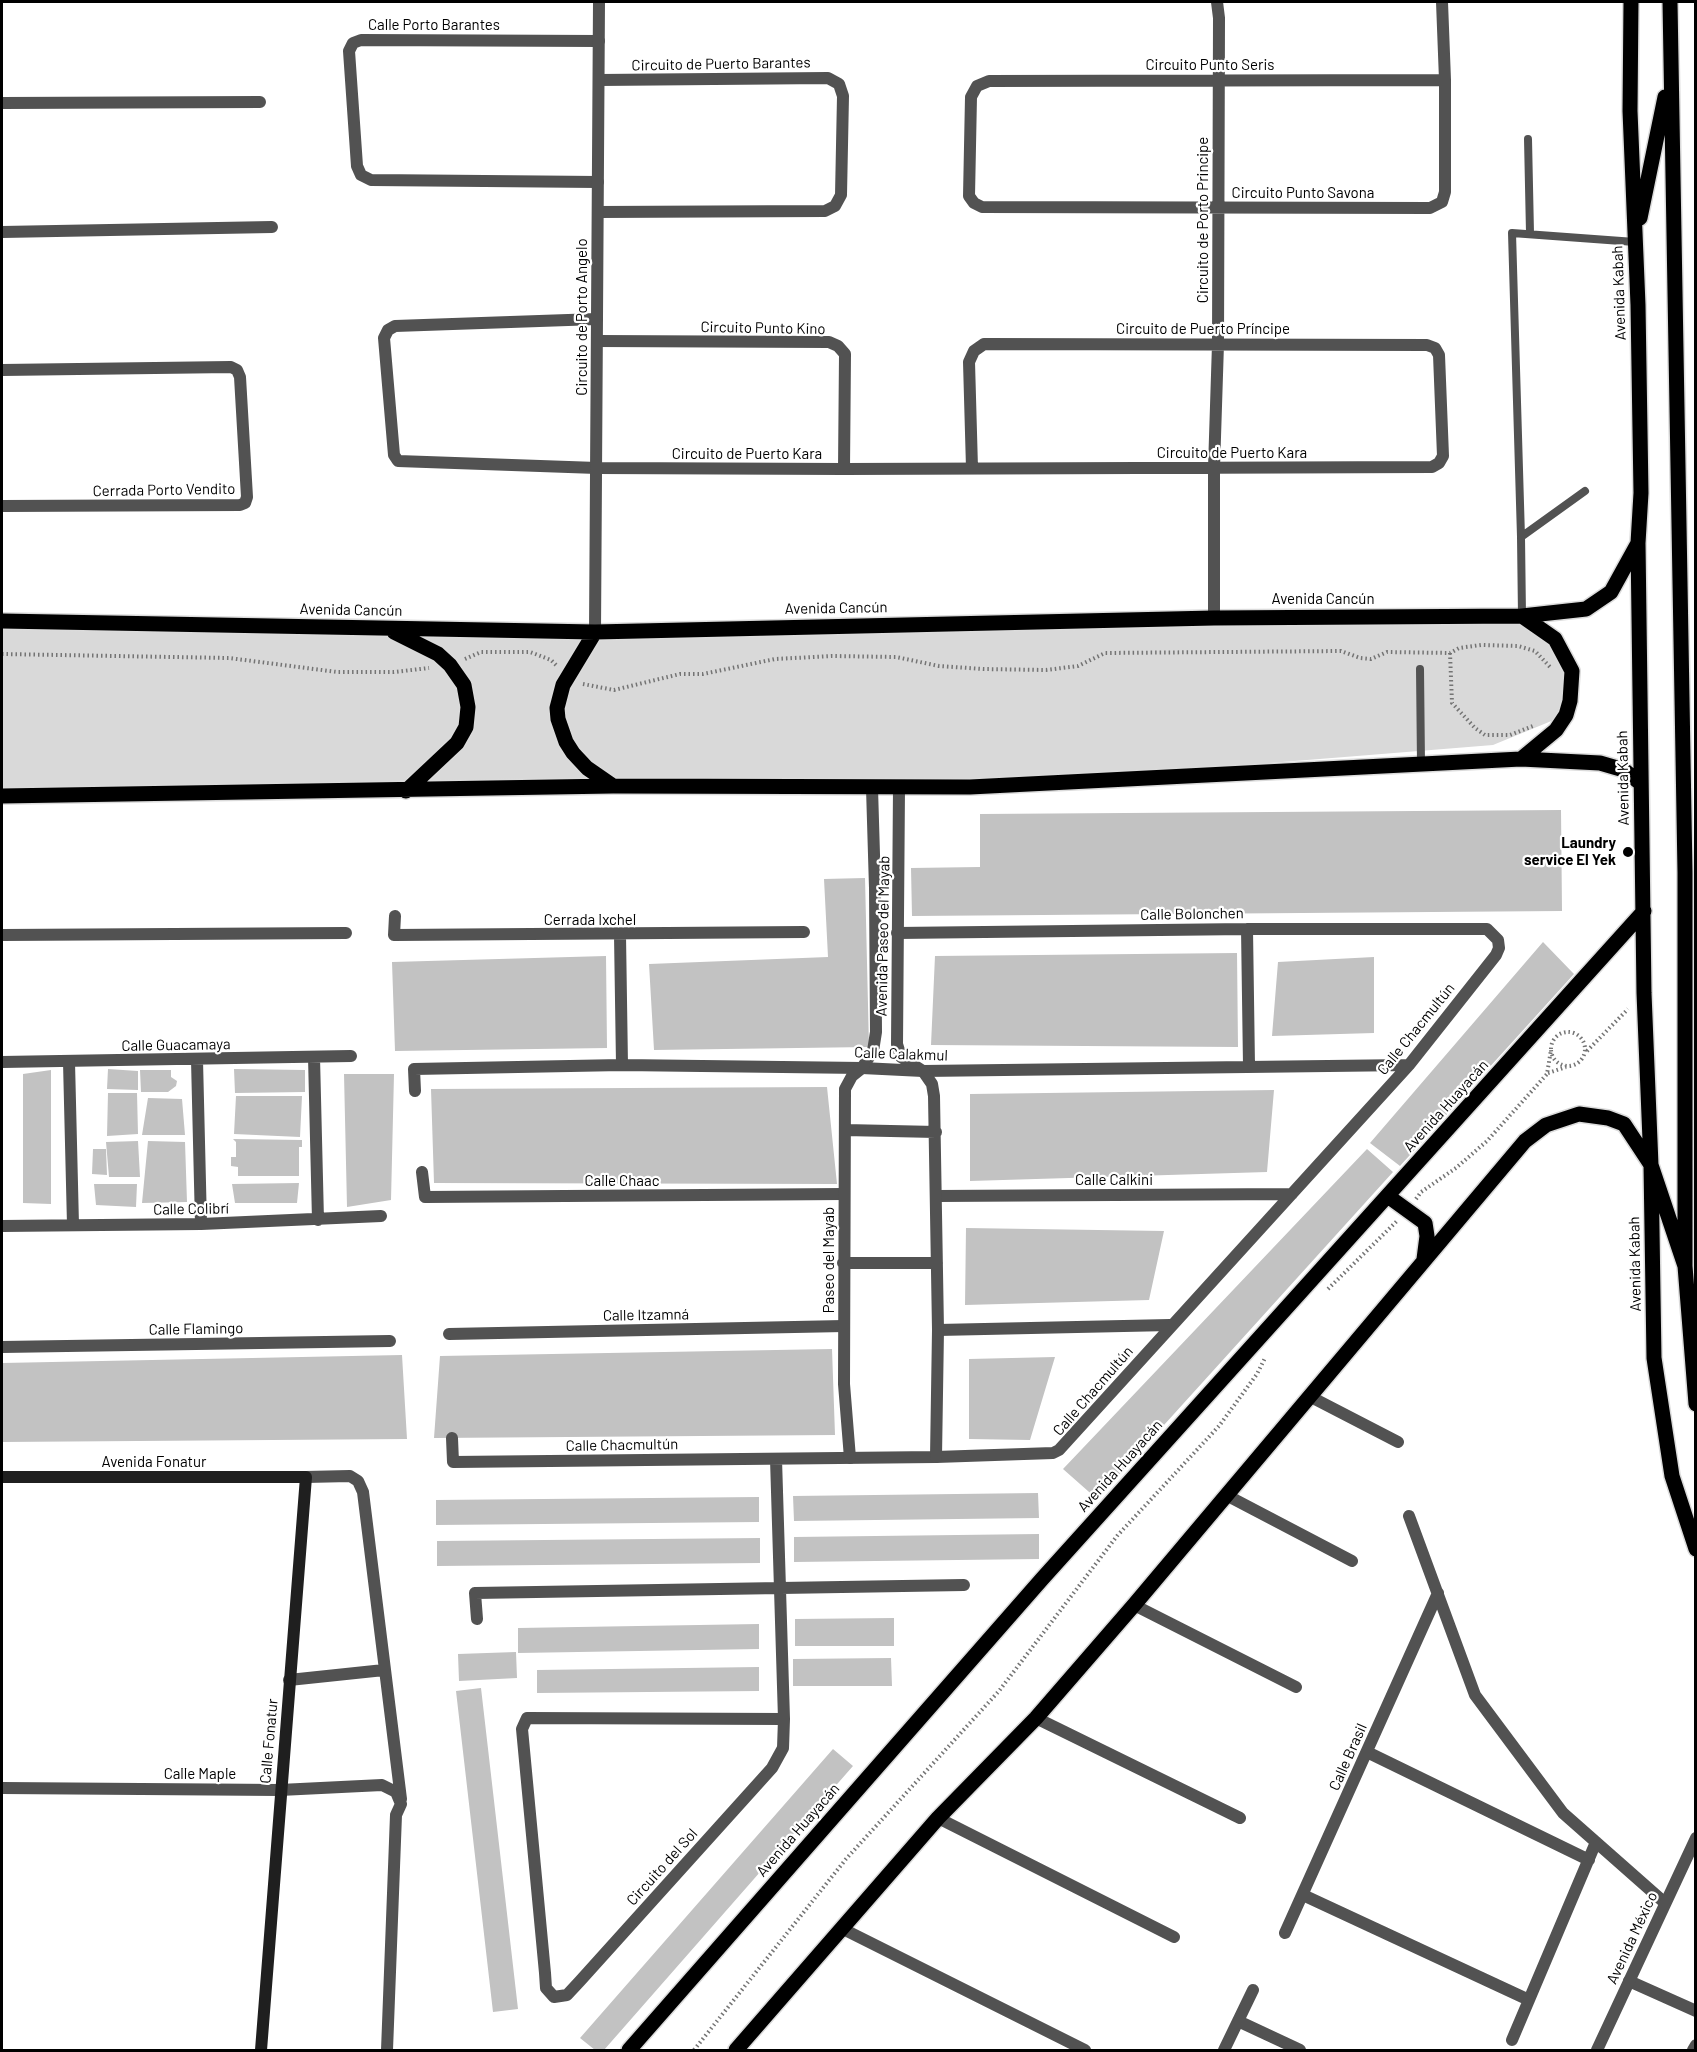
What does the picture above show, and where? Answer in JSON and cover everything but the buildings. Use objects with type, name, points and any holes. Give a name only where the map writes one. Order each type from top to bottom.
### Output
[{"type":"main road","name":"Avenida Kabah","points":[[1631,2],[1630,111],[1641,493],[1638,543],[1644,993],[1651,1165],[1654,1358],[1672,1476],[1695,1549]]},
{"type":"main road","points":[[1670,2],[1685,872],[1685,1266],[1695,1404]]},
{"type":"main road","points":[[1635,242],[1671,71]]},
{"type":"main road","name":"Avenida Cancún","points":[[2,621],[595,632],[1214,618],[1522,616],[1586,609],[1611,592],[1638,543]]},
{"type":"main road","points":[[1521,759],[1556,730],[1566,715],[1570,701],[1572,671],[1555,639],[1522,616]]},
{"type":"main road","points":[[389,629],[429,649],[450,665],[467,694],[466,726],[458,743],[406,791]]},
{"type":"main road","points":[[595,632],[568,676],[557,708],[566,742],[587,768],[613,786]]},
{"type":"main road","points":[[2,796],[613,786],[970,787],[1421,766],[1521,759],[1600,763],[1624,770],[1641,783]]},
{"type":"main road","name":"Avenida Huayacán","points":[[629,2050],[1042,1578],[1389,1197],[1644,911]]},
{"type":"main road","points":[[743,2049],[938,1818],[1036,1718],[1134,1605],[1525,1141],[1546,1125],[1579,1114],[1608,1118],[1624,1124],[1651,1165],[1685,1266]]},
{"type":"main road","points":[[1389,1197],[1425,1223],[1427,1243],[1423,1262]]},
{"type":"main road","name":"Avenida Fonatur","points":[[2,1478],[306,1477]]},
{"type":"main road","name":"Calle Fonatur","points":[[261,2050],[306,1477]]},
{"type":"street","name":"Circuito de Porto Angelo","points":[[595,632],[599,2]]},
{"type":"street","name":"Circuito de Porto Principe","points":[[1214,618],[1214,468],[1218,344],[1217,80],[1219,18],[1217,2]]},
{"type":"street","points":[[1442,2],[1444,80]]},
{"type":"street","name":"Calle Porto Barantes","points":[[598,182],[371,180],[361,175],[357,166],[349,51],[354,43],[361,40],[599,41]]},
{"type":"street","name":"Circuito de Puerto Barantes","points":[[598,212],[825,211],[835,206],[841,195],[843,96],[839,84],[828,78],[599,80]]},
{"type":"street","name":"Circuito Punto Seris","points":[[974,203],[969,195],[971,97],[977,86],[989,81],[1444,80]]},
{"type":"street","name":"Circuito Punto Savona","points":[[974,203],[982,207],[1430,208],[1442,202],[1445,192],[1444,80]]},
{"type":"street","points":[[2,103],[260,102]]},
{"type":"street","points":[[2,232],[272,227]]},
{"type":"street","name":"Circuito de Puerto Kara","points":[[597,320],[395,326],[388,330],[384,338],[394,455],[398,461],[406,464],[597,468],[844,470],[1432,467],[1439,463]]},
{"type":"street","name":"Circuito Punto Kino","points":[[597,341],[829,342],[838,346],[845,354],[844,470]]},
{"type":"street","name":"Circuito de Puerto Príncipe","points":[[972,468],[969,362],[974,351],[984,344],[1427,345],[1435,348],[1439,356],[1443,456],[1439,463]]},
{"type":"street","name":"Cerrada Porto Vendito","points":[[2,370],[231,367],[237,370],[240,376],[247,497],[246,503],[240,505],[2,506]]},
{"type":"street","name":"Avenida Paseo del Mayab","points":[[862,1068],[873,1051],[876,1032],[876,888],[872,788]]},
{"type":"street","name":"Avenida Paseo del Mayab","points":[[899,788],[897,1044],[901,1057],[923,1071]]},
{"type":"street","name":"Cerrada Ixchel","points":[[395,916],[394,935],[804,932]]},
{"type":"street","points":[[1247,928],[1248,1066]]},
{"type":"street","name":"Calle Bolonchen","points":[[897,933],[1247,928],[1487,929]]},
{"type":"street","name":"Calle Chacmultún","points":[[452,1438],[453,1462],[936,1457],[1053,1453],[1059,1450],[1170,1325],[1409,1065],[1496,954],[1498,939],[1487,929]]},
{"type":"street","points":[[2,935],[346,933]]},
{"type":"street","points":[[620,935],[622,1065]]},
{"type":"street","name":"Calle Guacamaya","points":[[2,1062],[351,1056]]},
{"type":"street","points":[[314,1057],[318,1220]]},
{"type":"street","points":[[197,1060],[201,1224]]},
{"type":"street","points":[[69,1062],[73,1225]]},
{"type":"street","name":"Calle Calakmul","points":[[415,1090],[414,1069],[622,1065],[923,1071],[1409,1065]]},
{"type":"street","name":"Paseo del Mayab","points":[[850,1458],[844,1384],[843,1263],[846,1089],[852,1076],[862,1068]]},
{"type":"street","points":[[923,1071],[932,1084],[936,1132],[938,1330],[936,1457]]},
{"type":"street","points":[[845,1130],[936,1132]]},
{"type":"street","name":"Calle Chaac","points":[[422,1172],[424,1197],[844,1194]]},
{"type":"street","name":"Calle Calkini","points":[[937,1196],[1292,1194]]},
{"type":"street","name":"Calle Colibrí","points":[[2,1226],[201,1224],[381,1216]]},
{"type":"street","points":[[843,1263],[937,1263]]},
{"type":"street","points":[[938,1330],[1170,1325]]},
{"type":"street","name":"Calle Itzamná","points":[[449,1334],[844,1326]]},
{"type":"street","name":"Calle Flamingo","points":[[2,1347],[390,1341]]},
{"type":"street","points":[[1309,1396],[1398,1442]]},
{"type":"street","points":[[776,1459],[784,1719]]},
{"type":"street","points":[[306,1477],[350,1476],[358,1481],[363,1492],[401,1804],[396,1815],[387,2050]]},
{"type":"street","points":[[1226,1495],[1352,1561]]},
{"type":"street","points":[[1410,1516],[1475,1695],[1563,1813],[1665,1904]]},
{"type":"street","points":[[477,1618],[475,1593],[780,1590],[964,1585]]},
{"type":"street","name":"Calle Brasil","points":[[1286,1933],[1438,1593]]},
{"type":"street","points":[[1134,1605],[1296,1687]]},
{"type":"street","points":[[289,1680],[384,1671]]},
{"type":"street","name":"Circuito del Sol","points":[[527,1718],[784,1719],[783,1748],[772,1768],[567,1995],[554,1997],[546,1988],[544,1973],[522,1729],[527,1718]]},
{"type":"street","points":[[1036,1718],[1240,1818]]},
{"type":"street","points":[[1367,1752],[1589,1860]]},
{"type":"street","name":"Calle Maple","points":[[2,1788],[280,1790],[382,1785],[396,1792],[401,1804]]},
{"type":"street","points":[[938,1818],[1174,1937]]},
{"type":"street","name":"Avenida México","points":[[1597,2050],[1695,1838]]},
{"type":"street","points":[[1512,2040],[1596,1842]]},
{"type":"street","points":[[1303,1895],[1529,2000]]},
{"type":"street","points":[[843,1929],[1085,2050]]},
{"type":"street","points":[[1629,1981],[1695,2011]]},
{"type":"street","points":[[1224,2050],[1253,1990]]},
{"type":"street","points":[[1238,2021],[1300,2050]]},
{"type":"street","points":[[1693,2050],[1695,2045]]},
{"type":"lane","points":[[1528,138],[1530,233]]},
{"type":"lane","points":[[1522,616],[1512,232],[1635,242]]},
{"type":"lane","points":[[1521,537],[1585,491]]},
{"type":"lane","points":[[1420,669],[1421,766]]},
{"type":"path","points":[[2,654],[229,658],[337,672],[394,672],[450,665],[481,652],[530,652],[551,660],[568,676],[589,687],[614,690],[680,674],[703,674],[775,659],[832,656],[896,657],[939,666],[1046,670],[1078,666],[1105,653],[1341,651],[1360,658],[1371,659],[1387,652],[1450,653],[1459,648],[1480,645],[1518,645],[1535,651],[1550,667],[1553,675]]},
{"type":"path","points":[[1450,653],[1452,703],[1475,728],[1485,735],[1510,735],[1541,722]]},
{"type":"path","points":[[1324,1293],[1407,1211],[1421,1192],[1456,1168],[1487,1141],[1547,1074],[1577,1064],[1586,1051],[1644,993]]},
{"type":"path","points":[[1547,1074],[1554,1040],[1569,1032],[1583,1040],[1586,1051]]},
{"type":"path","points":[[1551,1050],[1554,1060],[1566,1067]]},
{"type":"path","points":[[694,2050],[846,1859],[999,1691],[1117,1536],[1219,1426],[1257,1374],[1267,1354]]},
{"type":"shaded area","points":[[2,622],[637,631],[1532,622],[1568,664],[1566,715],[1493,745],[970,787],[2,796]]},
{"type":"place","name":"Laundry service El Yek","points":[[1628,852]]}]
